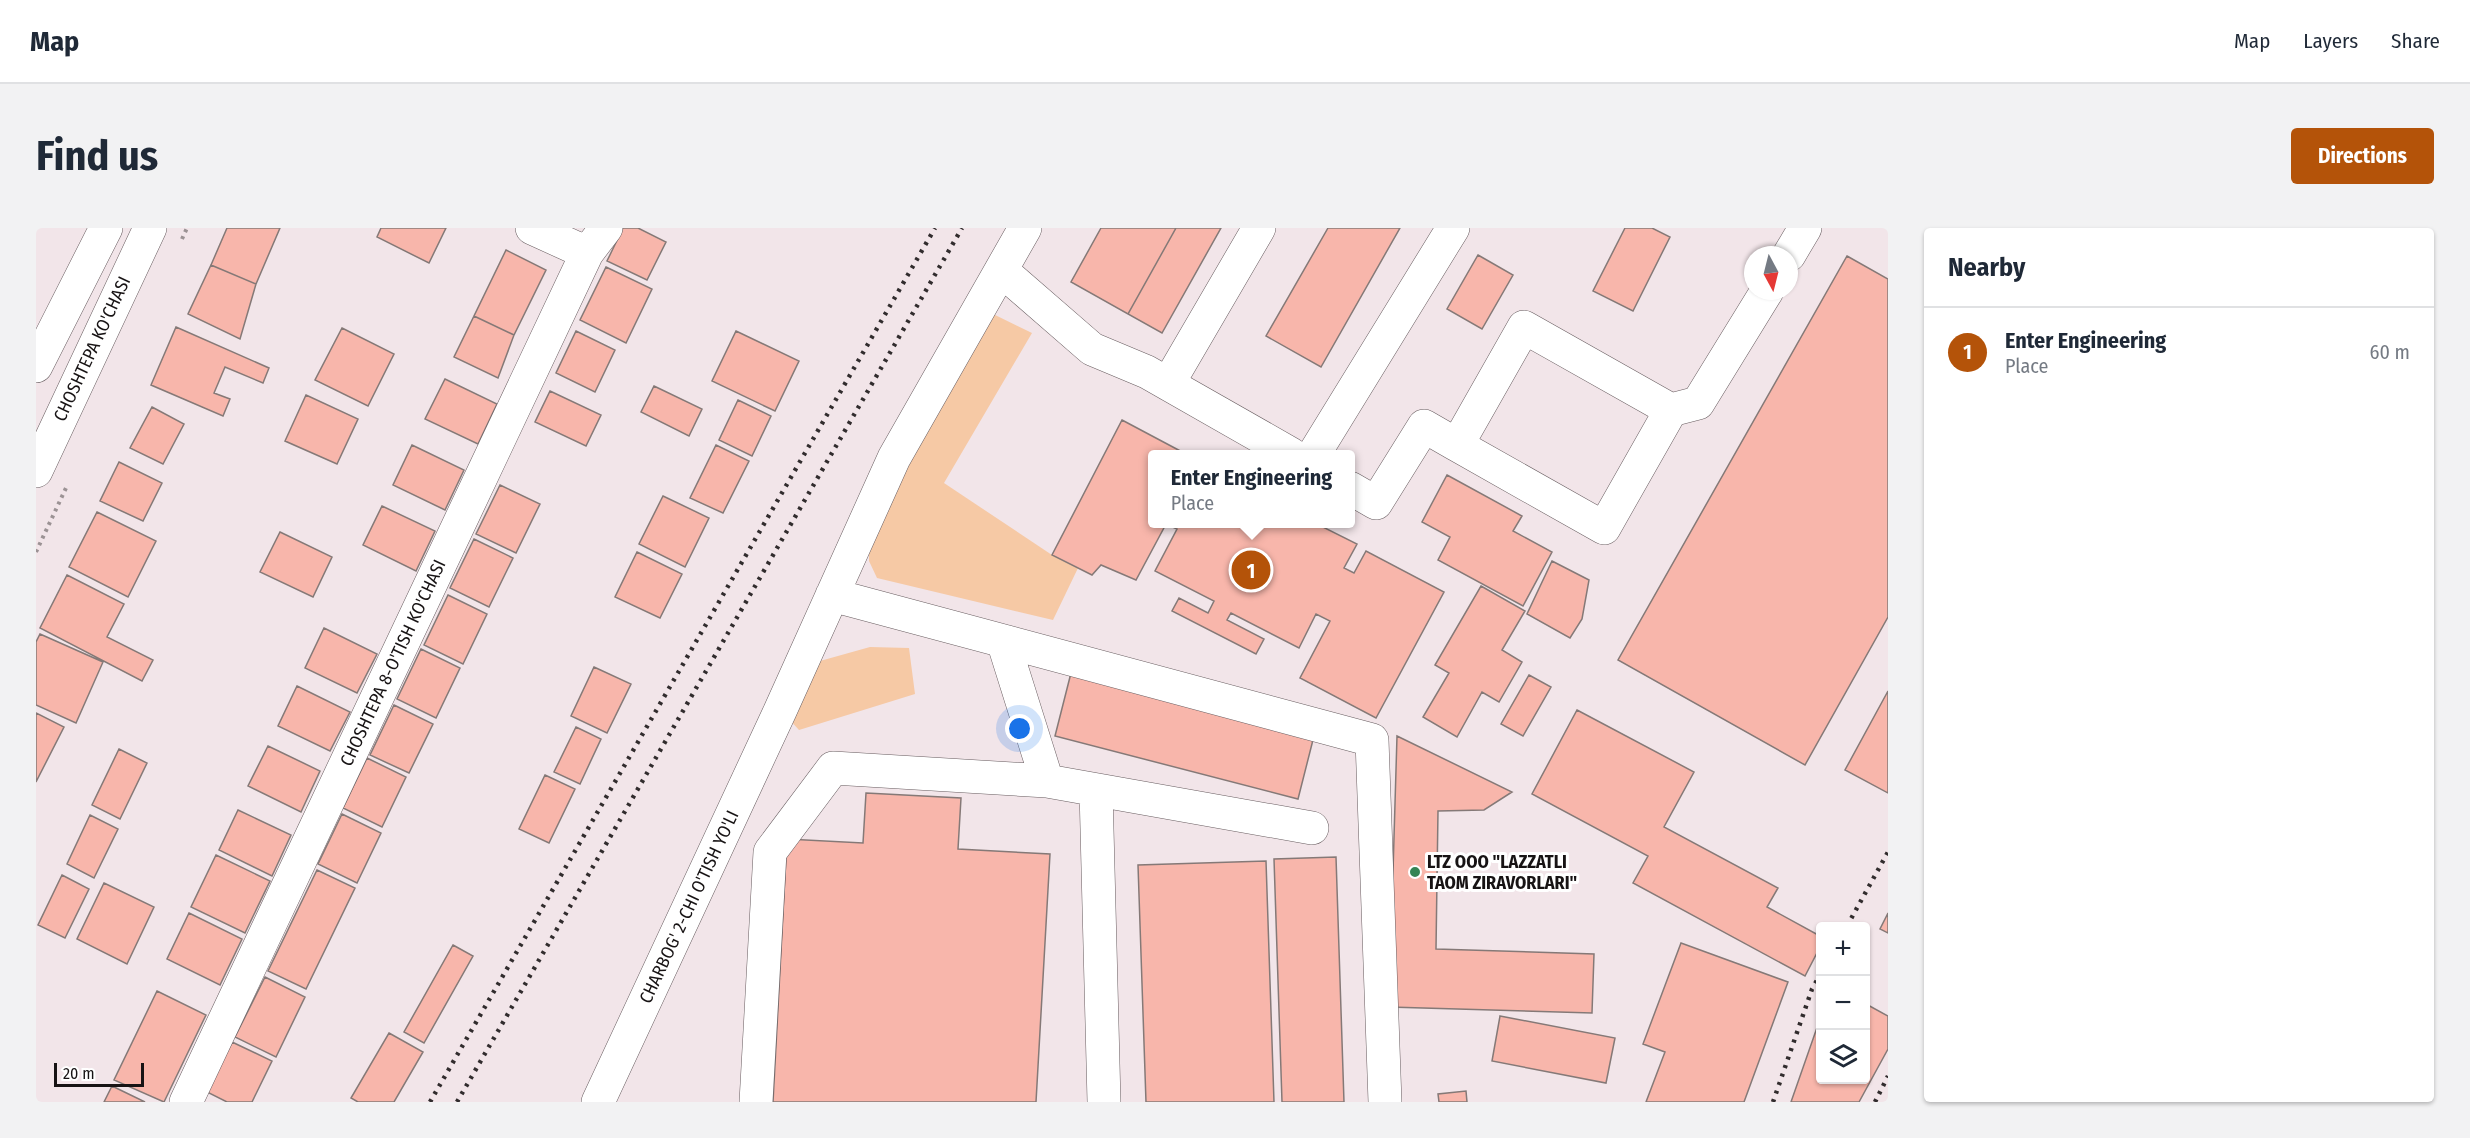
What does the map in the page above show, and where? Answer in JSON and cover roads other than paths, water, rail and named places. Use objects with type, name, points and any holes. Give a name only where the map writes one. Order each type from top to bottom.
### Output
[{"type":"street","points":[[36,366],[106,228]]},
{"type":"street","name":"CHOSHTEPA KO'CHASI","points":[[36,471],[150,228]]},
{"type":"street","points":[[532,228],[596,241]]},
{"type":"street","name":"CHARBOG' 2-CHI O'TISH YO'LI","points":[[597,1102],[780,711],[894,458],[1025,228]]},
{"type":"street","points":[[1168,384],[1259,228]]},
{"type":"street","points":[[1316,450],[1453,228]]},
{"type":"street","points":[[1794,246],[1805,228]]},
{"type":"street","name":"CHOSHTEPA 8-O'TISH KO'CHASI","points":[[186,1102],[596,241]]},
{"type":"street","points":[[1001,270],[1092,349],[1147,372],[1284,450]]},
{"type":"street","points":[[1456,445],[1524,327],[1671,410],[1698,403],[1761,300]]},
{"type":"street","points":[[1355,491],[1376,503],[1424,426],[1604,528],[1671,410]]},
{"type":"street","points":[[832,595],[1372,740],[1385,1102]]},
{"type":"street","points":[[1003,640],[1047,781]]},
{"type":"street","points":[[756,1102],[770,852],[833,768],[1047,781],[1312,828]]},
{"type":"street","points":[[1096,789],[1104,1102]]},
{"type":"railway","points":[[430,1102],[935,228]]},
{"type":"railway","points":[[457,1102],[962,228]]},
{"type":"railway","points":[[1849,922],[1888,852]]},
{"type":"railway","points":[[1773,1102],[1812,989],[1819,976]]},
{"type":"railway","points":[[1875,1102],[1888,1076]]},
{"type":"place","name":"Enter Engineering","points":[[1251,570]]},
{"type":"place","name":"LTZ OOO \"LAZZATLI TAOM ZIRAVORLARI\"","points":[[1415,872]]}]
